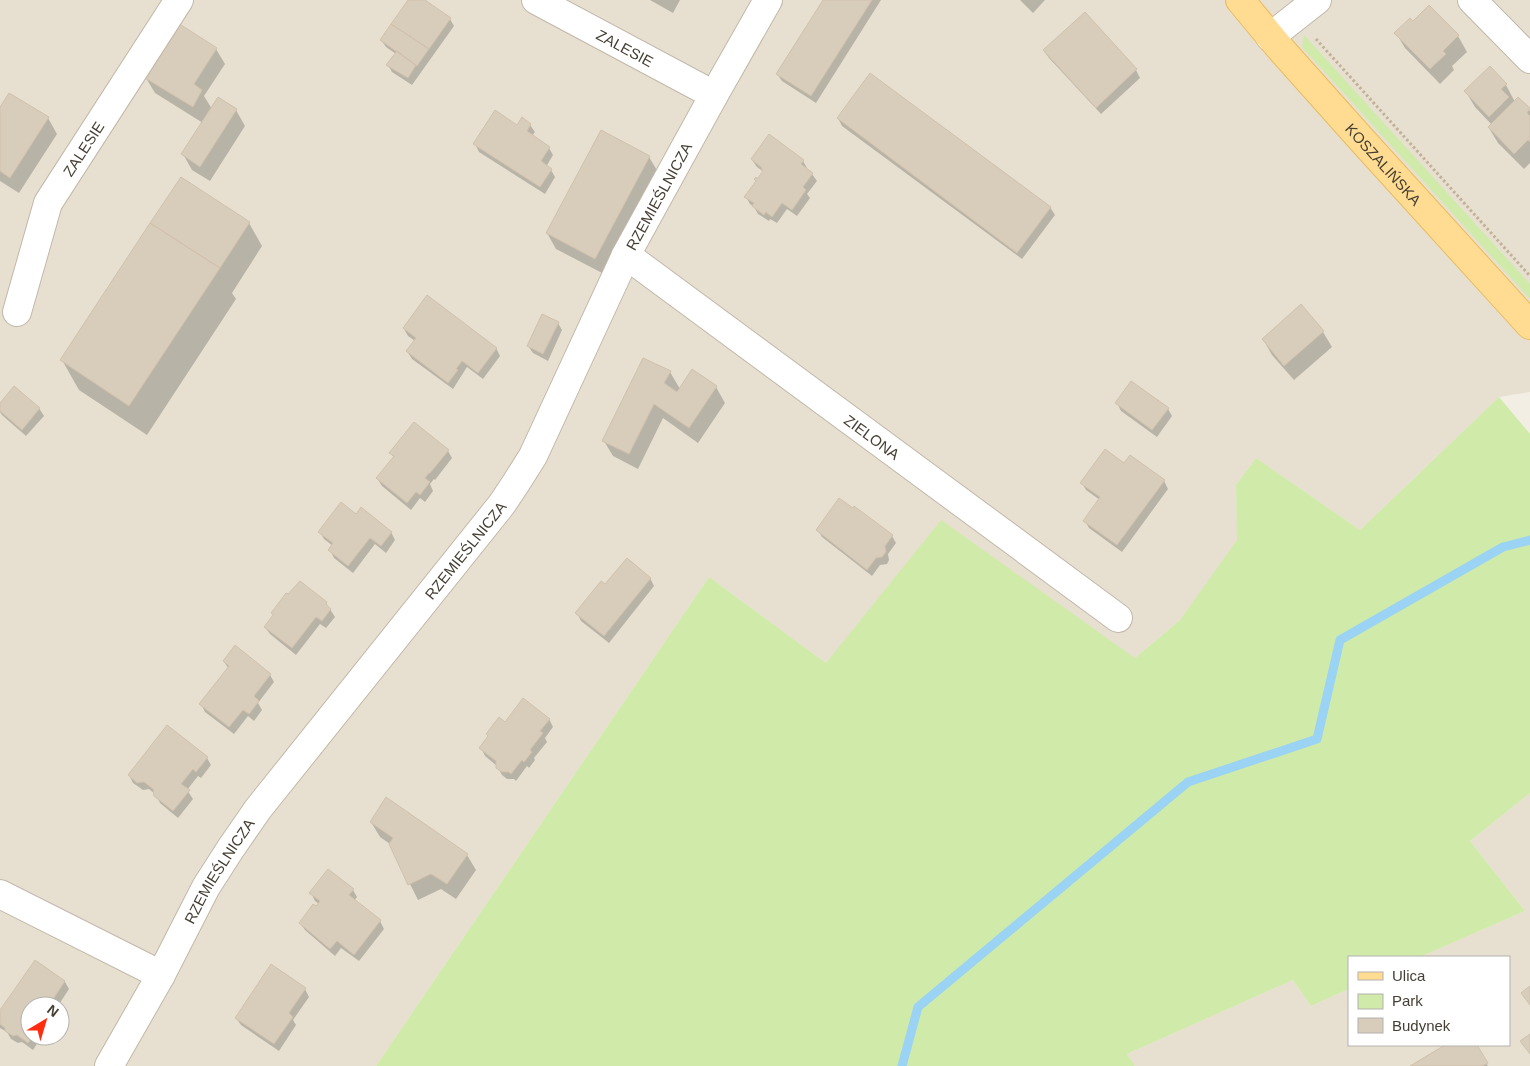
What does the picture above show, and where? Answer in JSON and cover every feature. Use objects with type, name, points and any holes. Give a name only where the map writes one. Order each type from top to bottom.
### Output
[{"type":"main road","name":"KOSZALIŃSKA","points":[[1240,0],[1270,37],[1361,139],[1530,325]]},
{"type":"street","name":"ZALESIE","points":[[17,312],[48,203],[179,0]]},
{"type":"street","name":"ZALESIE","points":[[536,0],[714,95]]},
{"type":"street","name":"RZEMIEŚLNICZA","points":[[109,1066],[161,975],[206,887],[258,809],[516,484],[533,456],[626,255],[768,0]]},
{"type":"street","points":[[1270,37],[1317,0]]},
{"type":"street","points":[[1472,0],[1530,59]]},
{"type":"street","name":"ZIELONA","points":[[626,255],[1118,618]]},
{"type":"street","points":[[0,894],[161,975]]},
{"type":"path","points":[[1296,16],[1530,276]]},
{"type":"shaded area","points":[[0,0],[1530,0],[1530,392],[1499,397],[1360,530],[1256,458],[1236,485],[1238,540],[1180,620],[1135,658],[826,663],[709,577],[376,1066],[0,1066]]},
{"type":"shaded area","points":[[1530,793],[1530,1066],[1135,1066],[1127,1054],[1293,980],[1311,1006],[1348,989],[1348,1046],[1510,1046],[1510,956],[1422,956],[1525,911],[1470,841]]},
{"type":"green space","points":[[1304,35],[1530,284],[1530,299],[1302,47]]},
{"type":"green space","points":[[1499,397],[1530,434],[1530,793],[1470,841],[1525,911],[1422,956],[1348,956],[1348,989],[1311,1006],[1293,980],[1127,1054],[1135,1066],[376,1066],[709,577],[826,663],[941,520],[1135,658],[1180,620],[1237,540],[1236,485],[1256,458],[1360,530]]},
{"type":"building","points":[[408,0],[425,0],[451,18],[429,49],[391,24]]},
{"type":"building","points":[[823,0],[872,0],[811,96],[776,74]]},
{"type":"building","points":[[1429,5],[1459,35],[1443,51],[1446,54],[1430,69],[1394,33],[1410,18],[1413,21]]},
{"type":"building","points":[[1085,12],[1137,69],[1096,108],[1043,50]]},
{"type":"building","points":[[178,23],[217,48],[194,84],[202,90],[193,107],[145,78]]},
{"type":"building","points":[[391,24],[429,49],[417,66],[380,40]]},
{"type":"building","points":[[397,51],[416,65],[408,78],[386,65]]},
{"type":"building","points":[[1490,66],[1507,84],[1501,89],[1509,97],[1489,117],[1464,91]]},
{"type":"building","points":[[870,73],[1051,207],[1017,253],[837,118]]},
{"type":"building","points":[[9,93],[49,117],[10,178],[0,171],[0,107]]},
{"type":"building","points":[[218,97],[237,109],[200,167],[181,154]]},
{"type":"building","points":[[1518,97],[1530,108],[1527,113],[1530,116],[1530,142],[1528,140],[1514,154],[1488,127]]},
{"type":"building","points":[[495,110],[517,125],[522,117],[531,124],[527,131],[550,147],[541,161],[552,169],[540,187],[473,144]]},
{"type":"building","points":[[601,130],[650,156],[595,259],[546,233]]},
{"type":"building","points":[[769,134],[804,160],[801,164],[813,173],[803,187],[806,190],[792,210],[782,203],[772,217],[766,212],[764,215],[752,206],[754,203],[744,197],[756,181],[754,179],[756,177],[757,179],[763,171],[751,159]]},
{"type":"building","points":[[181,177],[250,222],[220,268],[150,223]]},
{"type":"building","points":[[150,223],[220,268],[129,406],[60,360]]},
{"type":"building","points":[[427,295],[497,348],[478,373],[462,361],[448,383],[406,351],[416,338],[403,328]]},
{"type":"building","points":[[1301,304],[1324,331],[1284,366],[1262,339]]},
{"type":"building","points":[[542,314],[559,322],[543,354],[527,346]]},
{"type":"building","points":[[643,358],[671,371],[664,383],[677,392],[692,369],[717,386],[689,428],[654,404],[629,454],[602,441]]},
{"type":"building","points":[[1131,381],[1169,408],[1152,430],[1115,403]]},
{"type":"building","points":[[14,386],[40,408],[22,430],[0,411],[0,403]]},
{"type":"building","points":[[414,422],[449,450],[425,478],[430,482],[420,495],[416,492],[407,503],[376,478],[394,456],[389,453]]},
{"type":"building","points":[[1105,449],[1124,463],[1130,455],[1165,480],[1117,545],[1083,521],[1100,497],[1080,483]]},
{"type":"building","points":[[839,498],[853,508],[854,506],[893,535],[885,546],[886,552],[882,557],[876,558],[867,570],[816,530]]},
{"type":"building","points":[[341,502],[356,514],[361,507],[392,532],[381,546],[370,538],[348,566],[328,550],[333,543],[318,532]]},
{"type":"building","points":[[627,558],[651,578],[604,636],[575,613],[601,581],[605,584]]},
{"type":"building","points":[[300,581],[327,602],[326,604],[331,609],[322,621],[316,617],[292,648],[264,627],[273,615],[271,613],[286,593],[288,594]]},
{"type":"building","points":[[235,645],[271,674],[254,696],[259,701],[249,714],[243,710],[229,727],[199,704],[229,666],[223,661]]},
{"type":"building","points":[[523,698],[550,719],[540,731],[543,733],[530,750],[532,752],[524,762],[522,760],[511,774],[496,768],[496,761],[479,748],[488,736],[486,734],[499,717],[505,722]]},
{"type":"building","points":[[167,725],[208,757],[196,772],[193,769],[181,784],[190,790],[173,811],[154,796],[153,789],[144,782],[137,783],[128,775]]},
{"type":"building","points":[[386,797],[468,854],[447,884],[431,874],[408,885],[389,844],[393,838],[370,822]]},
{"type":"building","points":[[328,869],[354,889],[349,895],[381,920],[354,955],[337,941],[330,949],[299,923],[313,904],[316,906],[320,901],[309,893]]},
{"type":"building","points":[[35,960],[65,981],[55,996],[20,996],[20,1037],[17,1035],[13,1036],[5,1031],[5,1028],[0,1024],[0,1010]]},
{"type":"building","points":[[271,964],[306,988],[289,1013],[293,1017],[274,1044],[235,1018]]},
{"type":"building","points":[[1530,986],[1530,1005],[1521,993]]},
{"type":"building","points":[[1530,1034],[1530,1054],[1520,1041]]},
{"type":"building","points":[[1443,1046],[1478,1046],[1488,1063],[1482,1066],[1410,1066]]},
{"type":"waterway","points":[[902,1066],[918,1007],[1188,782],[1317,739],[1340,640],[1503,547],[1530,540]]}]
